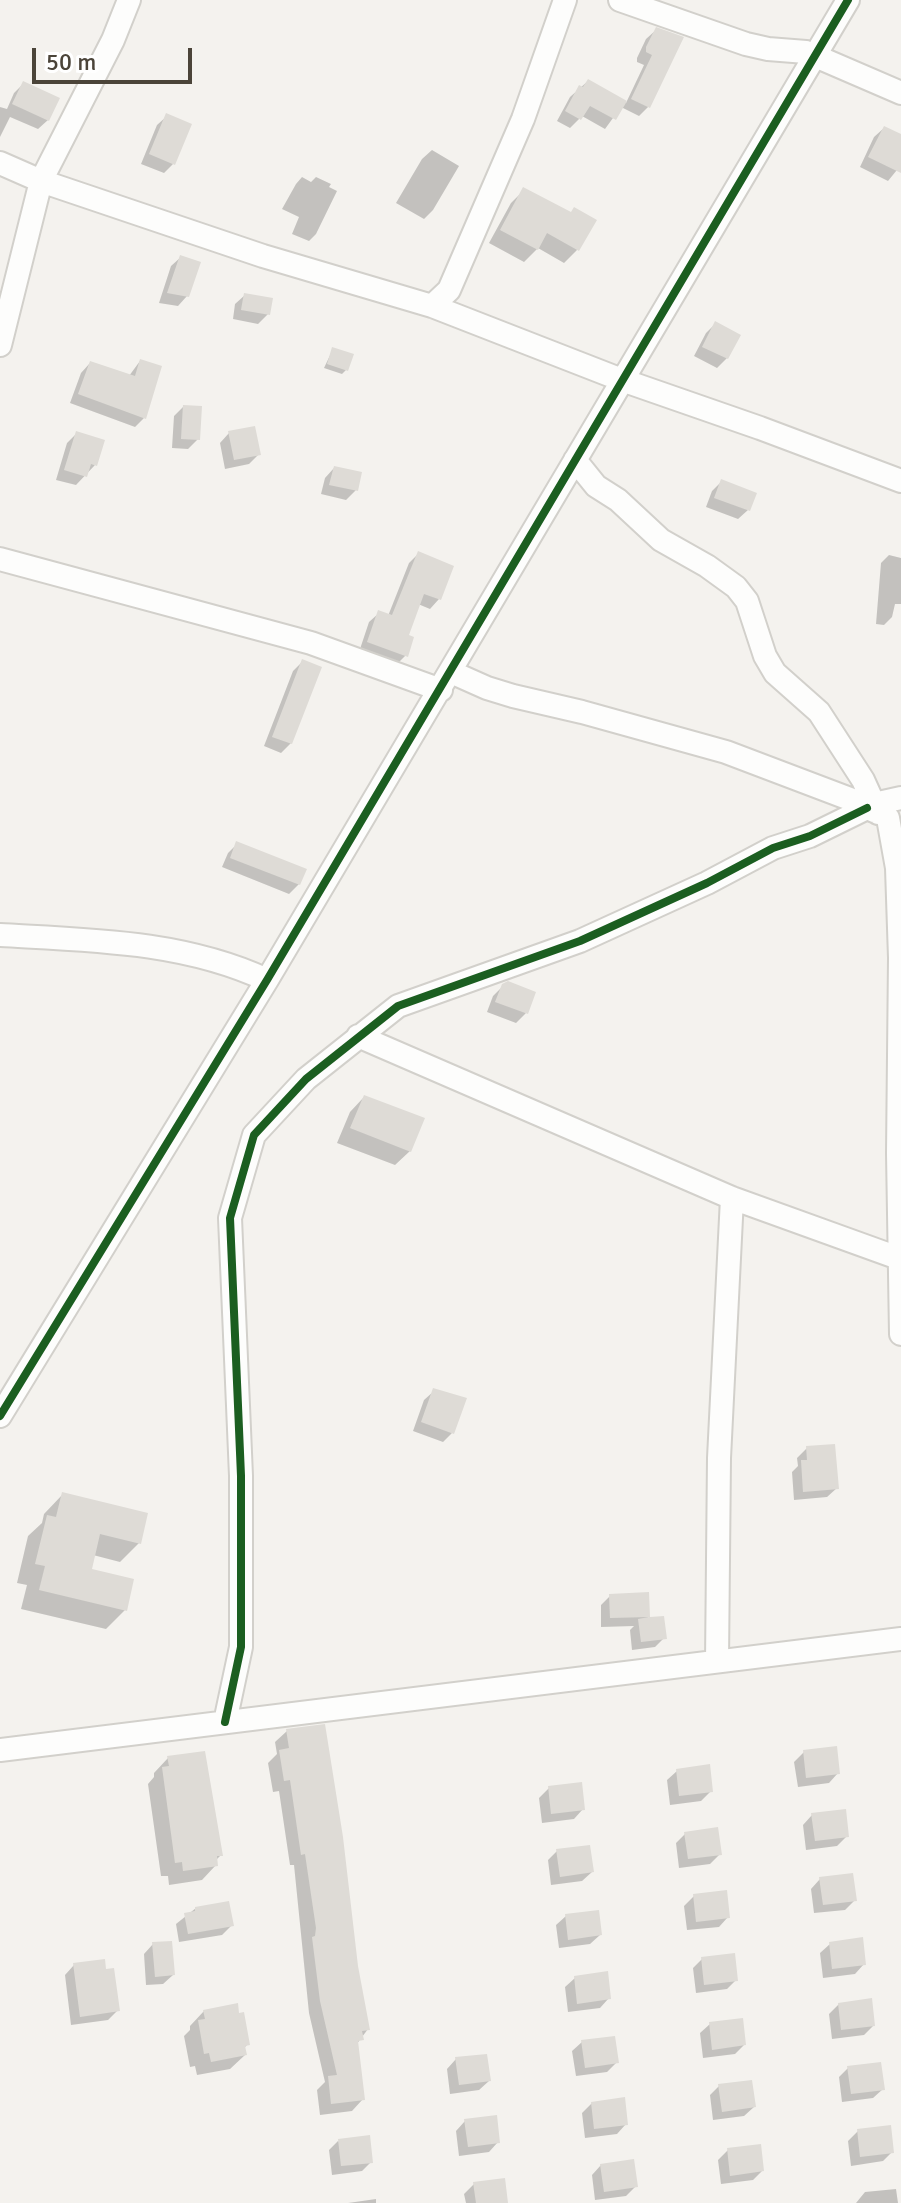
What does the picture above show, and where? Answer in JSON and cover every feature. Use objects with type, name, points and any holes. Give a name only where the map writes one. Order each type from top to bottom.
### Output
[{"type":"street","points":[[0,345],[41,181],[113,40],[129,0]]},
{"type":"street","points":[[432,306],[449,290],[523,119],[565,0]]},
{"type":"street","points":[[620,0],[746,44],[806,52],[901,93]]},
{"type":"street","points":[[0,1416],[267,980],[848,0]]},
{"type":"street","points":[[791,52],[801,78]]},
{"type":"street","points":[[0,163],[41,181],[263,256],[432,306],[622,380],[901,481]]},
{"type":"street","points":[[449,290],[456,316]]},
{"type":"street","points":[[575,460],[585,475],[618,500],[661,540],[736,587],[747,601],[765,656],[775,673],[819,712],[863,780],[882,816],[899,864],[901,1334]]},
{"type":"street","points":[[0,559],[446,681],[582,712],[726,752],[850,799],[882,816]]},
{"type":"street","points":[[225,1722],[241,1647],[241,1476],[230,1218],[254,1135],[306,1079],[398,1006],[580,941],[707,883],[773,848],[810,836],[845,818],[882,816],[901,798]]},
{"type":"street","points":[[0,935],[152,946],[235,965],[267,980]]},
{"type":"street","points":[[358,1036],[732,1198],[900,1259]]},
{"type":"street","points":[[717,1661],[719,1458],[732,1198]]},
{"type":"street","points":[[0,1750],[901,1639]]},
{"type":"building","points":[[656,27],[684,37],[650,108],[631,99],[652,55],[646,52],[646,47]]},
{"type":"building","points":[[588,79],[627,101],[616,120],[590,106],[581,120],[565,111],[579,85],[583,87]]},
{"type":"building","points":[[23,81],[60,98],[49,121],[12,104]]},
{"type":"building","points":[[166,113],[192,124],[175,165],[149,154]]},
{"type":"building","points":[[884,126],[901,134],[901,173],[868,157]]},
{"type":"building","points":[[523,187],[571,212],[574,207],[597,220],[579,251],[547,233],[538,250],[500,230]]},
{"type":"building","points":[[180,255],[201,262],[189,297],[167,293]]},
{"type":"building","points":[[244,293],[273,298],[270,315],[241,310]]},
{"type":"building","points":[[715,321],[741,335],[728,359],[702,347]]},
{"type":"building","points":[[332,347],[354,354],[348,371],[327,364]]},
{"type":"building","points":[[140,359],[162,366],[146,419],[78,394],[90,361],[135,376]]},
{"type":"building","points":[[183,405],[202,406],[200,440],[181,439]]},
{"type":"building","points":[[255,426],[261,455],[234,460],[228,431]]},
{"type":"building","points":[[76,431],[105,440],[97,466],[91,464],[87,477],[64,470]]},
{"type":"building","points":[[334,466],[362,472],[358,491],[329,485]]},
{"type":"building","points":[[721,479],[757,493],[750,511],[714,498]]},
{"type":"building","points":[[418,551],[454,566],[441,600],[424,594],[409,635],[414,637],[408,657],[367,642],[378,610],[392,615]]},
{"type":"building","points":[[302,659],[322,667],[292,744],[272,737]]},
{"type":"building","points":[[236,841],[307,869],[300,885],[230,858]]},
{"type":"building","points":[[508,981],[536,992],[528,1014],[495,1002],[502,984]]},
{"type":"building","points":[[364,1095],[425,1118],[411,1152],[350,1128]]},
{"type":"building","points":[[433,1388],[467,1398],[454,1434],[421,1422]]},
{"type":"building","points":[[835,1444],[839,1489],[803,1492],[801,1460],[807,1460],[806,1446]]},
{"type":"building","points":[[62,1492],[148,1513],[141,1544],[100,1534],[92,1569],[134,1579],[127,1611],[39,1590],[45,1566],[35,1564],[47,1515],[56,1517]]},
{"type":"building","points":[[649,1592],[650,1617],[664,1616],[667,1639],[641,1642],[638,1619],[649,1617],[610,1618],[609,1594]]},
{"type":"building","points":[[325,1724],[343,1837],[358,1966],[370,2030],[362,2031],[364,2040],[358,2041],[365,2100],[331,2104],[328,2076],[337,2075],[320,2001],[312,1937],[316,1928],[290,1780],[284,1781],[279,1750],[289,1748],[286,1729]]},
{"type":"building","points":[[837,1746],[840,1774],[806,1778],[803,1750]]},
{"type":"building","points":[[205,1751],[223,1856],[217,1856],[218,1866],[183,1871],[182,1862],[175,1863],[162,1767],[169,1766],[167,1756]]},
{"type":"building","points":[[710,1764],[713,1792],[679,1796],[676,1769]]},
{"type":"building","points":[[582,1782],[585,1810],[551,1814],[548,1786]]},
{"type":"building","points":[[846,1809],[849,1837],[815,1841],[811,1813]]},
{"type":"building","points":[[718,1827],[722,1855],[688,1859],[684,1832]]},
{"type":"building","points":[[590,1845],[594,1872],[560,1877],[556,1849]]},
{"type":"building","points":[[853,1873],[857,1901],[823,1905],[819,1877]]},
{"type":"building","points":[[727,1890],[730,1918],[696,1922],[693,1894]]},
{"type":"building","points":[[229,1901],[234,1926],[188,1934],[184,1913],[195,1911],[195,1907]]},
{"type":"building","points":[[599,1910],[602,1935],[568,1940],[565,1914]]},
{"type":"building","points":[[863,1937],[866,1965],[832,1969],[829,1942]]},
{"type":"building","points":[[172,1941],[175,1975],[155,1977],[152,1942]]},
{"type":"building","points":[[735,1953],[738,1981],[704,1985],[701,1957]]},
{"type":"building","points":[[105,1959],[106,1969],[114,1968],[120,2011],[80,2017],[73,1963]]},
{"type":"building","points":[[608,1971],[611,1999],[577,2004],[574,1976]]},
{"type":"building","points":[[872,1998],[875,2026],[841,2030],[838,2003]]},
{"type":"building","points":[[238,2003],[239,2013],[244,2012],[250,2045],[245,2046],[247,2055],[211,2062],[209,2053],[204,2054],[198,2020],[205,2019],[203,2010]]},
{"type":"building","points":[[743,2018],[746,2045],[712,2050],[709,2022]]},
{"type":"building","points":[[615,2036],[619,2063],[585,2068],[581,2040]]},
{"type":"building","points":[[487,2054],[491,2081],[459,2085],[455,2057]]},
{"type":"building","points":[[881,2062],[885,2090],[851,2094],[847,2066]]},
{"type":"building","points":[[752,2080],[756,2107],[722,2112],[718,2084]]},
{"type":"building","points":[[625,2097],[628,2125],[594,2129],[591,2102]]},
{"type":"building","points":[[497,2115],[500,2143],[468,2147],[464,2119]]},
{"type":"building","points":[[891,2125],[894,2153],[860,2157],[857,2129]]},
{"type":"building","points":[[370,2135],[373,2163],[341,2166],[338,2139]]},
{"type":"building","points":[[761,2144],[764,2171],[730,2176],[727,2148]]},
{"type":"building","points":[[634,2159],[638,2187],[604,2192],[600,2164]]},
{"type":"building","points":[[505,2178],[508,2203],[476,2203],[473,2182]]},
{"type":"cycle path","points":[[0,1416],[267,980],[848,0]]},
{"type":"cycle path","points":[[225,1722],[241,1647],[241,1476],[230,1218],[254,1135],[306,1079],[398,1006],[580,941],[707,883],[773,848],[810,836],[867,808]]}]
